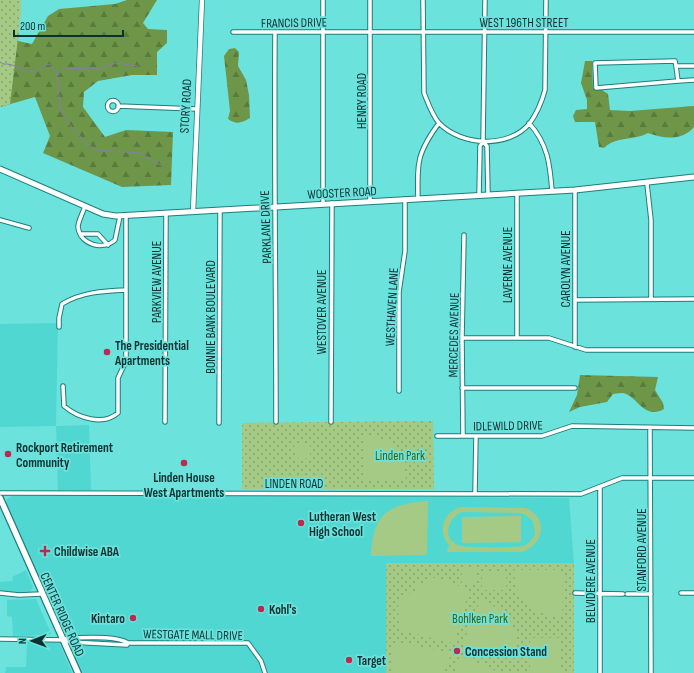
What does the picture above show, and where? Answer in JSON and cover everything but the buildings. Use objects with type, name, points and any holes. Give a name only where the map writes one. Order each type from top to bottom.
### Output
[{"type":"main road","name":"WOOSTER ROAD","points":[[0,168],[103,214],[120,216],[575,190],[648,184],[694,177]]},
{"type":"main road","name":"CENTER RIDGE ROAD","points":[[0,498],[3,513],[64,640],[78,673]]},
{"type":"street","name":"STORY ROAD","points":[[193,212],[196,109],[202,0]]},
{"type":"street","points":[[323,0],[323,204]]},
{"type":"street","name":"HENRY ROAD","points":[[370,0],[370,202]]},
{"type":"street","points":[[423,0],[424,93],[429,106],[439,123],[458,136],[483,142],[505,138],[516,134],[529,124],[541,104],[545,90],[546,0]]},
{"type":"street","points":[[480,195],[480,146],[483,142],[485,0]]},
{"type":"street","name":"FRANCIS DRIVE","points":[[233,32],[355,31]]},
{"type":"street","name":"WEST 196TH STREET","points":[[355,31],[694,32]]},
{"type":"street","name":"PARKLANE DRIVE","points":[[276,32],[274,208],[277,267],[276,422]]},
{"type":"street","points":[[678,81],[675,61],[595,63],[594,76],[596,88],[694,80]]},
{"type":"street","points":[[676,66],[694,66]]},
{"type":"street","points":[[118,106],[196,109]]},
{"type":"street","points":[[418,199],[419,158],[422,148],[439,123]]},
{"type":"street","points":[[529,124],[539,134],[546,149],[550,166],[552,191]]},
{"type":"street","points":[[483,142],[487,146],[488,194]]},
{"type":"street","points":[[648,184],[651,220],[651,299]]},
{"type":"street","name":"CAROLYN AVENUE","points":[[575,190],[575,347]]},
{"type":"street","name":"LAVERNE AVENUE","points":[[517,338],[518,193]]},
{"type":"street","name":"WESTHAVEN LANE","points":[[399,391],[399,292],[405,251],[405,199]]},
{"type":"street","name":"WESTOVER AVENUE","points":[[331,422],[332,203]]},
{"type":"street","points":[[85,206],[79,224],[81,234],[93,244],[105,246],[115,240],[120,216]]},
{"type":"street","name":"BONNIE BANK BOULEVARD","points":[[219,423],[220,211]]},
{"type":"street","name":"PARKVIEW AVENUE","points":[[165,422],[166,214]]},
{"type":"street","points":[[62,386],[64,406],[71,412],[94,419],[111,419],[118,414],[118,378],[126,361],[126,216]]},
{"type":"street","points":[[0,220],[29,228]]},
{"type":"street","points":[[81,234],[98,234],[108,245]]},
{"type":"street","name":"MERCEDES AVENUE","points":[[463,436],[462,338],[464,235]]},
{"type":"street","points":[[59,327],[62,304],[69,300],[93,291],[126,290]]},
{"type":"street","points":[[575,300],[694,299]]},
{"type":"street","points":[[462,338],[549,338],[586,350],[694,350]]},
{"type":"street","points":[[462,388],[575,388]]},
{"type":"street","name":"IDLEWILD DRIVE","points":[[437,436],[542,436],[561,429],[578,426],[694,428]]},
{"type":"street","name":"STANFORD AVENUE","points":[[650,428],[652,478],[651,673]]},
{"type":"street","points":[[475,493],[476,436]]},
{"type":"street","name":"LINDEN ROAD","points":[[0,493],[581,494],[600,488],[608,483],[622,478],[694,478]]},
{"type":"street","name":"BELVIDERE AVENUE","points":[[600,488],[600,673]]},
{"type":"street","points":[[0,593],[19,595],[41,594]]},
{"type":"street","points":[[575,593],[623,594]]},
{"type":"street","points":[[681,594],[694,593]]},
{"type":"street","points":[[627,594],[651,594]]},
{"type":"street","name":"WESTGATE MALL DRIVE","points":[[0,639],[64,640],[93,644],[127,645],[128,643],[248,643],[261,661],[265,673]]},
{"type":"shaded area","points":[[58,323],[56,426],[0,427],[0,324]]},
{"type":"shaded area","points":[[89,425],[91,490],[58,490],[56,426]]},
{"type":"shaded area","points":[[172,495],[569,498],[574,563],[386,563],[386,673],[83,673],[6,502],[7,499],[12,496]]},
{"type":"shaded area","points":[[26,570],[33,587],[29,594],[0,592],[0,582],[13,581],[12,577]]},
{"type":"shaded area","points":[[36,599],[51,633],[49,635],[13,636],[12,617],[7,616],[7,600]]},
{"type":"shaded area","points":[[27,642],[59,642],[72,673],[5,673],[6,667],[26,667]]},
{"type":"green space","points":[[0,0],[21,0],[18,41],[32,44],[48,16],[59,9],[115,4],[127,0],[157,0],[143,23],[148,29],[167,30],[167,43],[157,52],[157,75],[132,75],[98,81],[84,92],[83,107],[105,137],[126,130],[173,132],[171,185],[122,187],[43,153],[50,136],[35,97],[0,107]]},
{"type":"green space","points":[[0,0],[21,0],[21,13],[10,104],[0,107]]},
{"type":"green space","points":[[235,48],[239,52],[238,66],[246,80],[249,95],[250,118],[239,123],[228,119],[230,111],[224,56],[229,49]]},
{"type":"green space","points":[[585,61],[592,61],[593,88],[602,90],[608,94],[610,110],[630,111],[694,106],[694,127],[689,132],[678,137],[660,137],[648,133],[614,142],[604,148],[599,147],[595,122],[575,122],[573,116],[576,110],[587,109],[587,100],[581,83]]},
{"type":"green space","points":[[580,375],[658,377],[655,390],[663,403],[664,409],[658,412],[652,412],[642,407],[630,396],[621,393],[613,394],[607,402],[580,407],[569,412],[577,395]]},
{"type":"green space","name":"Linden Park","points":[[433,421],[434,489],[242,489],[242,423]]},
{"type":"green space","points":[[364,436],[384,440],[391,443],[396,448],[403,462],[406,481],[367,480],[364,478]]},
{"type":"green space","points":[[294,443],[310,443],[310,458],[295,459]]},
{"type":"green space","points":[[428,501],[427,553],[425,555],[371,556],[375,530],[379,521],[385,514],[402,505]]},
{"type":"green space","points":[[461,507],[526,508],[538,518],[541,525],[541,531],[535,543],[522,552],[447,552],[448,547],[450,546],[446,541],[443,529],[449,513]],"holes":[[[461,512],[524,514],[533,521],[535,534],[527,544],[517,547],[462,546],[453,542],[449,538],[448,528],[456,515]]]},
{"type":"green space","points":[[521,516],[521,542],[462,543],[462,517]]},
{"type":"green space","name":"Bohlken Park","points":[[386,563],[574,563],[574,673],[386,673]]},
{"type":"green space","points":[[462,567],[476,567],[476,585],[462,585]]},
{"type":"green space","points":[[514,570],[560,570],[563,573],[562,617],[542,613],[527,605],[518,591]]},
{"type":"green space","points":[[482,572],[506,572],[506,590],[482,590]]},
{"type":"green space","points":[[436,577],[469,590],[455,640],[449,643],[399,629],[398,600],[416,590],[416,586]]},
{"type":"green space","points":[[481,599],[499,609],[511,622],[515,638],[514,647],[510,658],[466,649],[463,643]]},
{"type":"green space","points":[[530,638],[560,638],[560,673],[530,673]]},
{"type":"green space","points":[[397,642],[447,652],[450,657],[444,673],[392,673],[391,654]]},
{"type":"green space","points":[[464,657],[500,673],[456,673],[458,659]]},
{"type":"waterway","points":[[0,62],[31,72],[49,64],[57,74],[60,109],[69,124],[87,144],[97,150],[140,153],[162,166]]},
{"type":"waterway","points":[[58,75],[64,68],[98,69],[116,63],[138,66]]},
{"type":"place","name":"The Presidential Apartments","points":[[107,352]]},
{"type":"place","name":"Rockport Retirement Community","points":[[8,454]]},
{"type":"place","name":"Linden House West Apartments","points":[[184,463]]},
{"type":"place","name":"Lutheran West High School","points":[[301,523]]},
{"type":"place","name":"Childwise ABA","points":[[45,551]]},
{"type":"place","name":"Kohl's","points":[[261,609]]},
{"type":"place","name":"Kintaro","points":[[133,618]]},
{"type":"place","name":"Concession Stand","points":[[457,651]]},
{"type":"place","name":"Target","points":[[349,660]]}]
